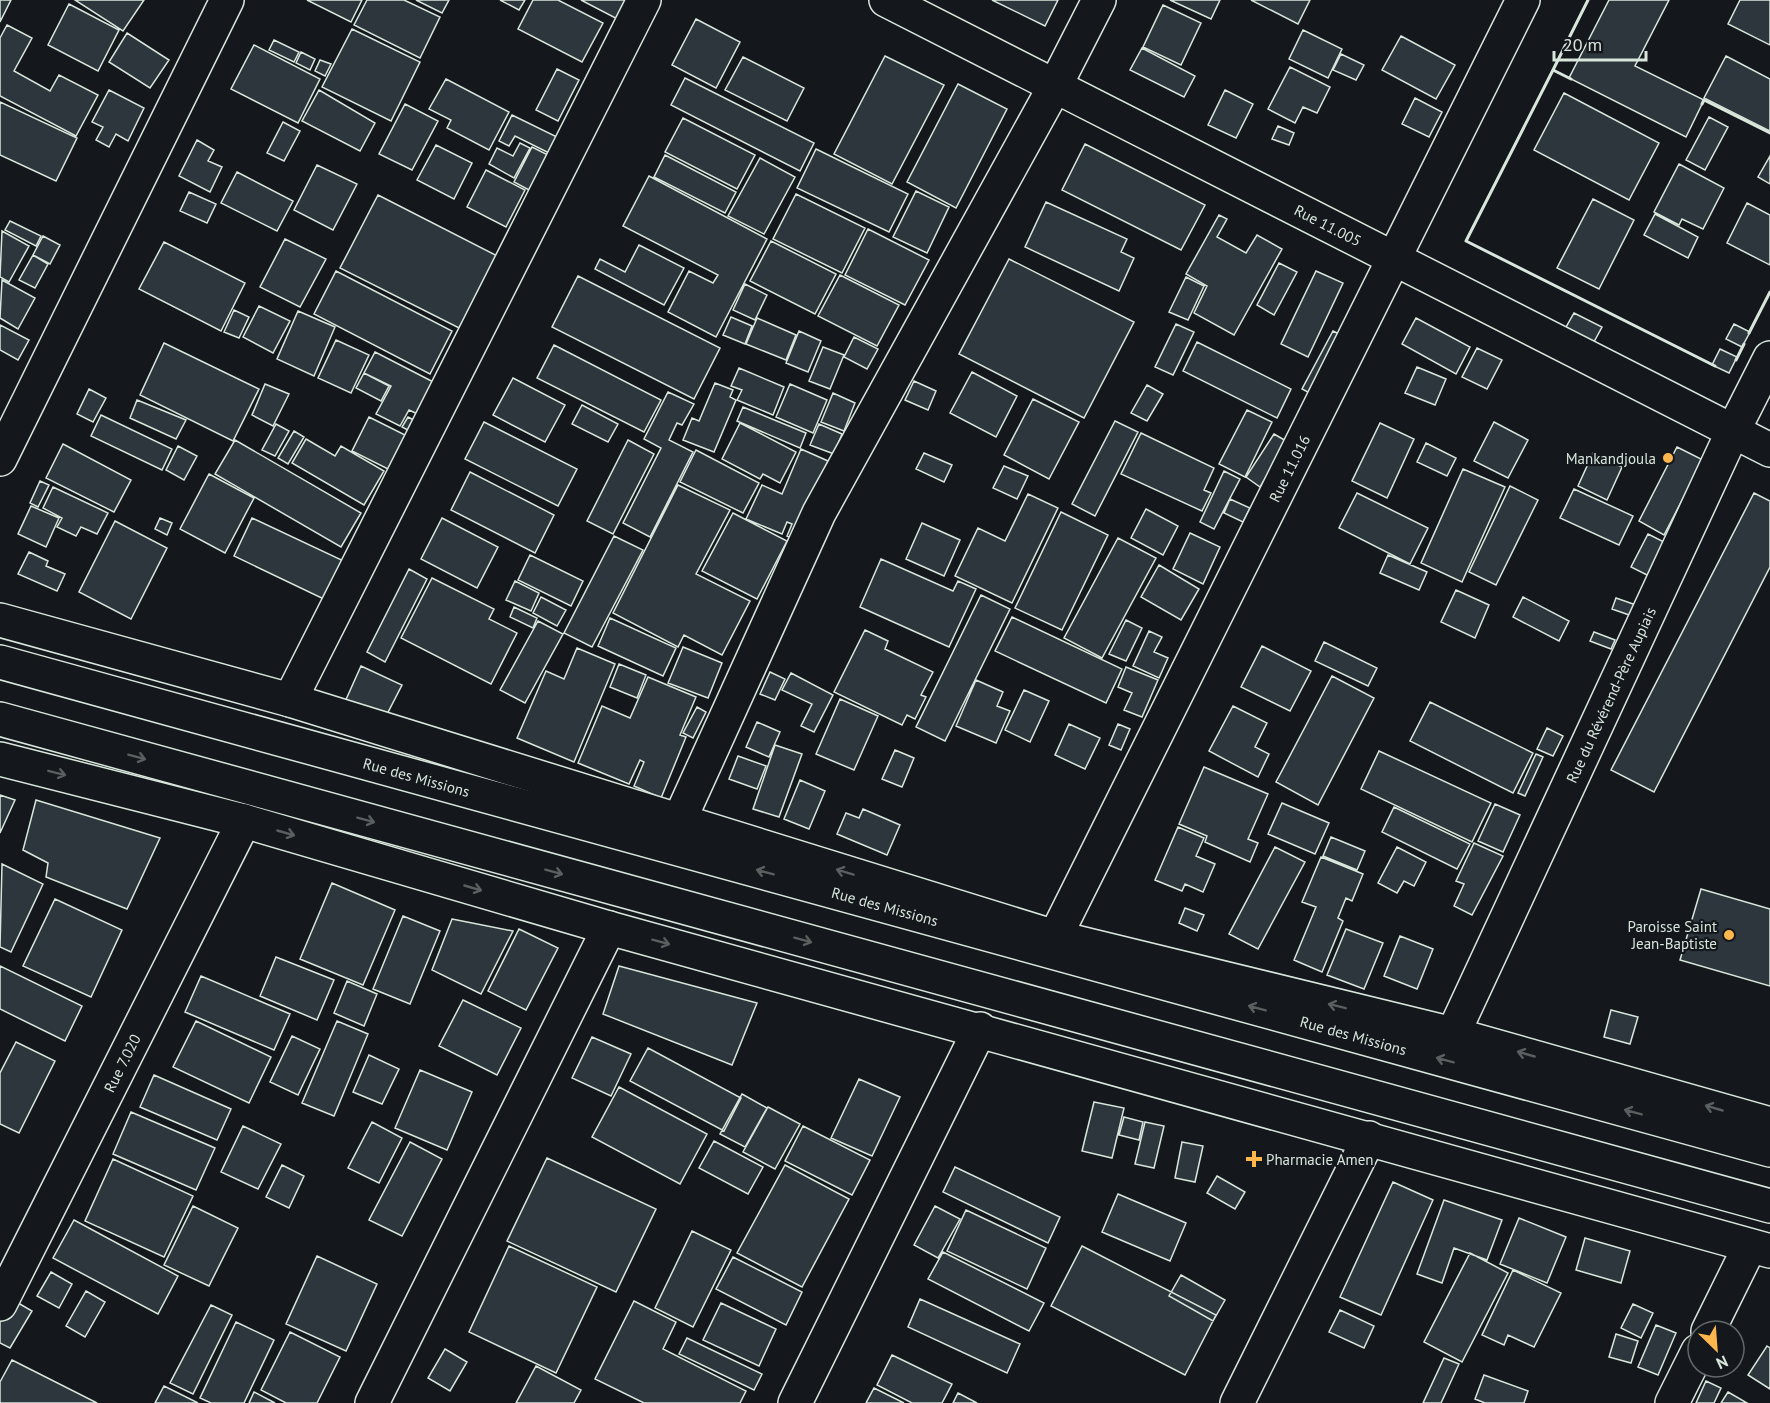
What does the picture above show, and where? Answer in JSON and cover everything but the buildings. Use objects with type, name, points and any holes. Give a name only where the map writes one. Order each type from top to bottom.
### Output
[{"type":"main road","points":[[0,459],[227,0]]},
{"type":"main road","points":[[290,700],[644,0]]},
{"type":"main road","name":"Rue 11.005","points":[[886,0],[1770,450]]},
{"type":"main road","points":[[679,821],[819,513],[1055,86],[1099,0]]},
{"type":"main road","name":"Rue 11.016","points":[[1055,937],[1523,0]]},
{"type":"main road","name":"Rue du Révérend-Père Aupiais","points":[[1453,1034],[1733,431],[1770,358]]},
{"type":"main road","points":[[0,620],[290,700],[1055,937],[1453,1034],[1770,1124]]},
{"type":"main road","name":"Rue des Missions","points":[[0,662],[1770,1150]]},
{"type":"main road","points":[[0,719],[1770,1206]]},
{"type":"main road","points":[[0,759],[244,821],[609,928],[980,1029],[1760,1249],[1716,1319]]},
{"type":"main road","name":"Rue 7.020","points":[[0,1304],[244,821]]},
{"type":"main road","points":[[372,1403],[609,928]]},
{"type":"main road","points":[[795,1403],[980,1029]]},
{"type":"main road","points":[[1237,1403],[1369,1138]]},
{"type":"main road","points":[[1672,1403],[1686,1375]]},
{"type":"wall","points":[[1571,79],[1553,70],[1588,0]]},
{"type":"wall","points":[[1553,70],[1466,241],[1715,366]]},
{"type":"wall","points":[[1702,104],[1704,100],[1770,133]]},
{"type":"wall","points":[[1749,333],[1770,292]]},
{"type":"wall","points":[[1736,360],[1744,344]]},
{"type":"place","name":"Mankandjoula","points":[[1668,458]]},
{"type":"place","name":"Paroisse Saint Jean-Baptiste","points":[[1729,935]]},
{"type":"place","name":"Pharmacie Amen","points":[[1254,1159]]}]
